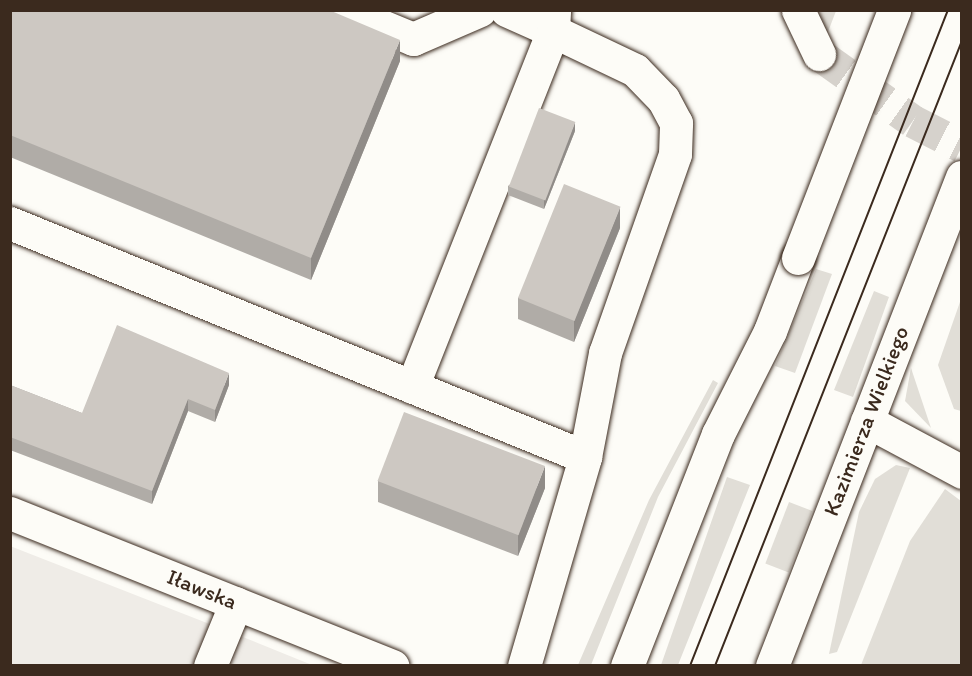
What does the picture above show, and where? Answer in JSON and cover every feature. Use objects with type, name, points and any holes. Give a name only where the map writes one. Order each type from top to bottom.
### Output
[{"type":"main road","points":[[342,10],[413,39],[480,10]]},
{"type":"main road","points":[[506,10],[553,21],[635,70],[663,99],[676,123],[675,154],[605,352],[585,458],[526,653]]},
{"type":"main road","points":[[798,10],[819,54]]},
{"type":"main road","points":[[627,666],[718,434],[770,331],[894,10]]},
{"type":"main road","points":[[412,387],[553,21]]},
{"type":"main road","name":"Kazimierza Wielkiego","points":[[772,666],[962,177]]},
{"type":"main road","points":[[10,223],[585,458]]},
{"type":"main road","points":[[867,421],[962,472]]},
{"type":"main road","name":"Iławska","points":[[10,513],[236,603],[373,661]]},
{"type":"main road","points":[[210,666],[236,603]]},
{"type":"shaded area","points":[[815,11],[836,11],[826,37]]},
{"type":"shaded area","points":[[816,269],[832,274],[795,373],[775,366]]},
{"type":"shaded area","points":[[874,291],[889,297],[853,397],[834,390]]},
{"type":"shaded area","points":[[961,299],[961,411],[954,409],[938,365]]},
{"type":"shaded area","points":[[911,368],[931,428],[905,401]]},
{"type":"shaded area","points":[[713,380],[718,383],[658,497],[591,665],[578,665],[649,500]]},
{"type":"shaded area","points":[[896,465],[910,468],[837,652],[829,654],[859,512],[875,479]]},
{"type":"shaded area","points":[[727,477],[750,485],[678,665],[661,665]]},
{"type":"shaded area","points":[[945,489],[961,501],[961,665],[861,665],[910,541]]},
{"type":"shaded area","points":[[789,502],[812,511],[789,573],[765,564]]},
{"type":"shaded area","points":[[10,546],[253,641],[312,665],[11,665]]},
{"type":"building","points":[[10,10],[329,10],[400,40],[311,258],[10,135]]},
{"type":"building","points":[[539,108],[575,122],[545,200],[509,186]]},
{"type":"building","points":[[564,184],[621,207],[574,321],[518,298]]},
{"type":"building","points":[[117,325],[229,373],[215,410],[188,399],[152,491],[10,437],[10,385],[82,413]]},
{"type":"building","points":[[404,412],[545,466],[518,535],[377,481]]},
{"type":"tunnel","points":[[819,54],[913,121],[962,146]]},
{"type":"tram line","points":[[690,666],[948,10]]},
{"type":"tram line","points":[[715,666],[962,41]]}]
